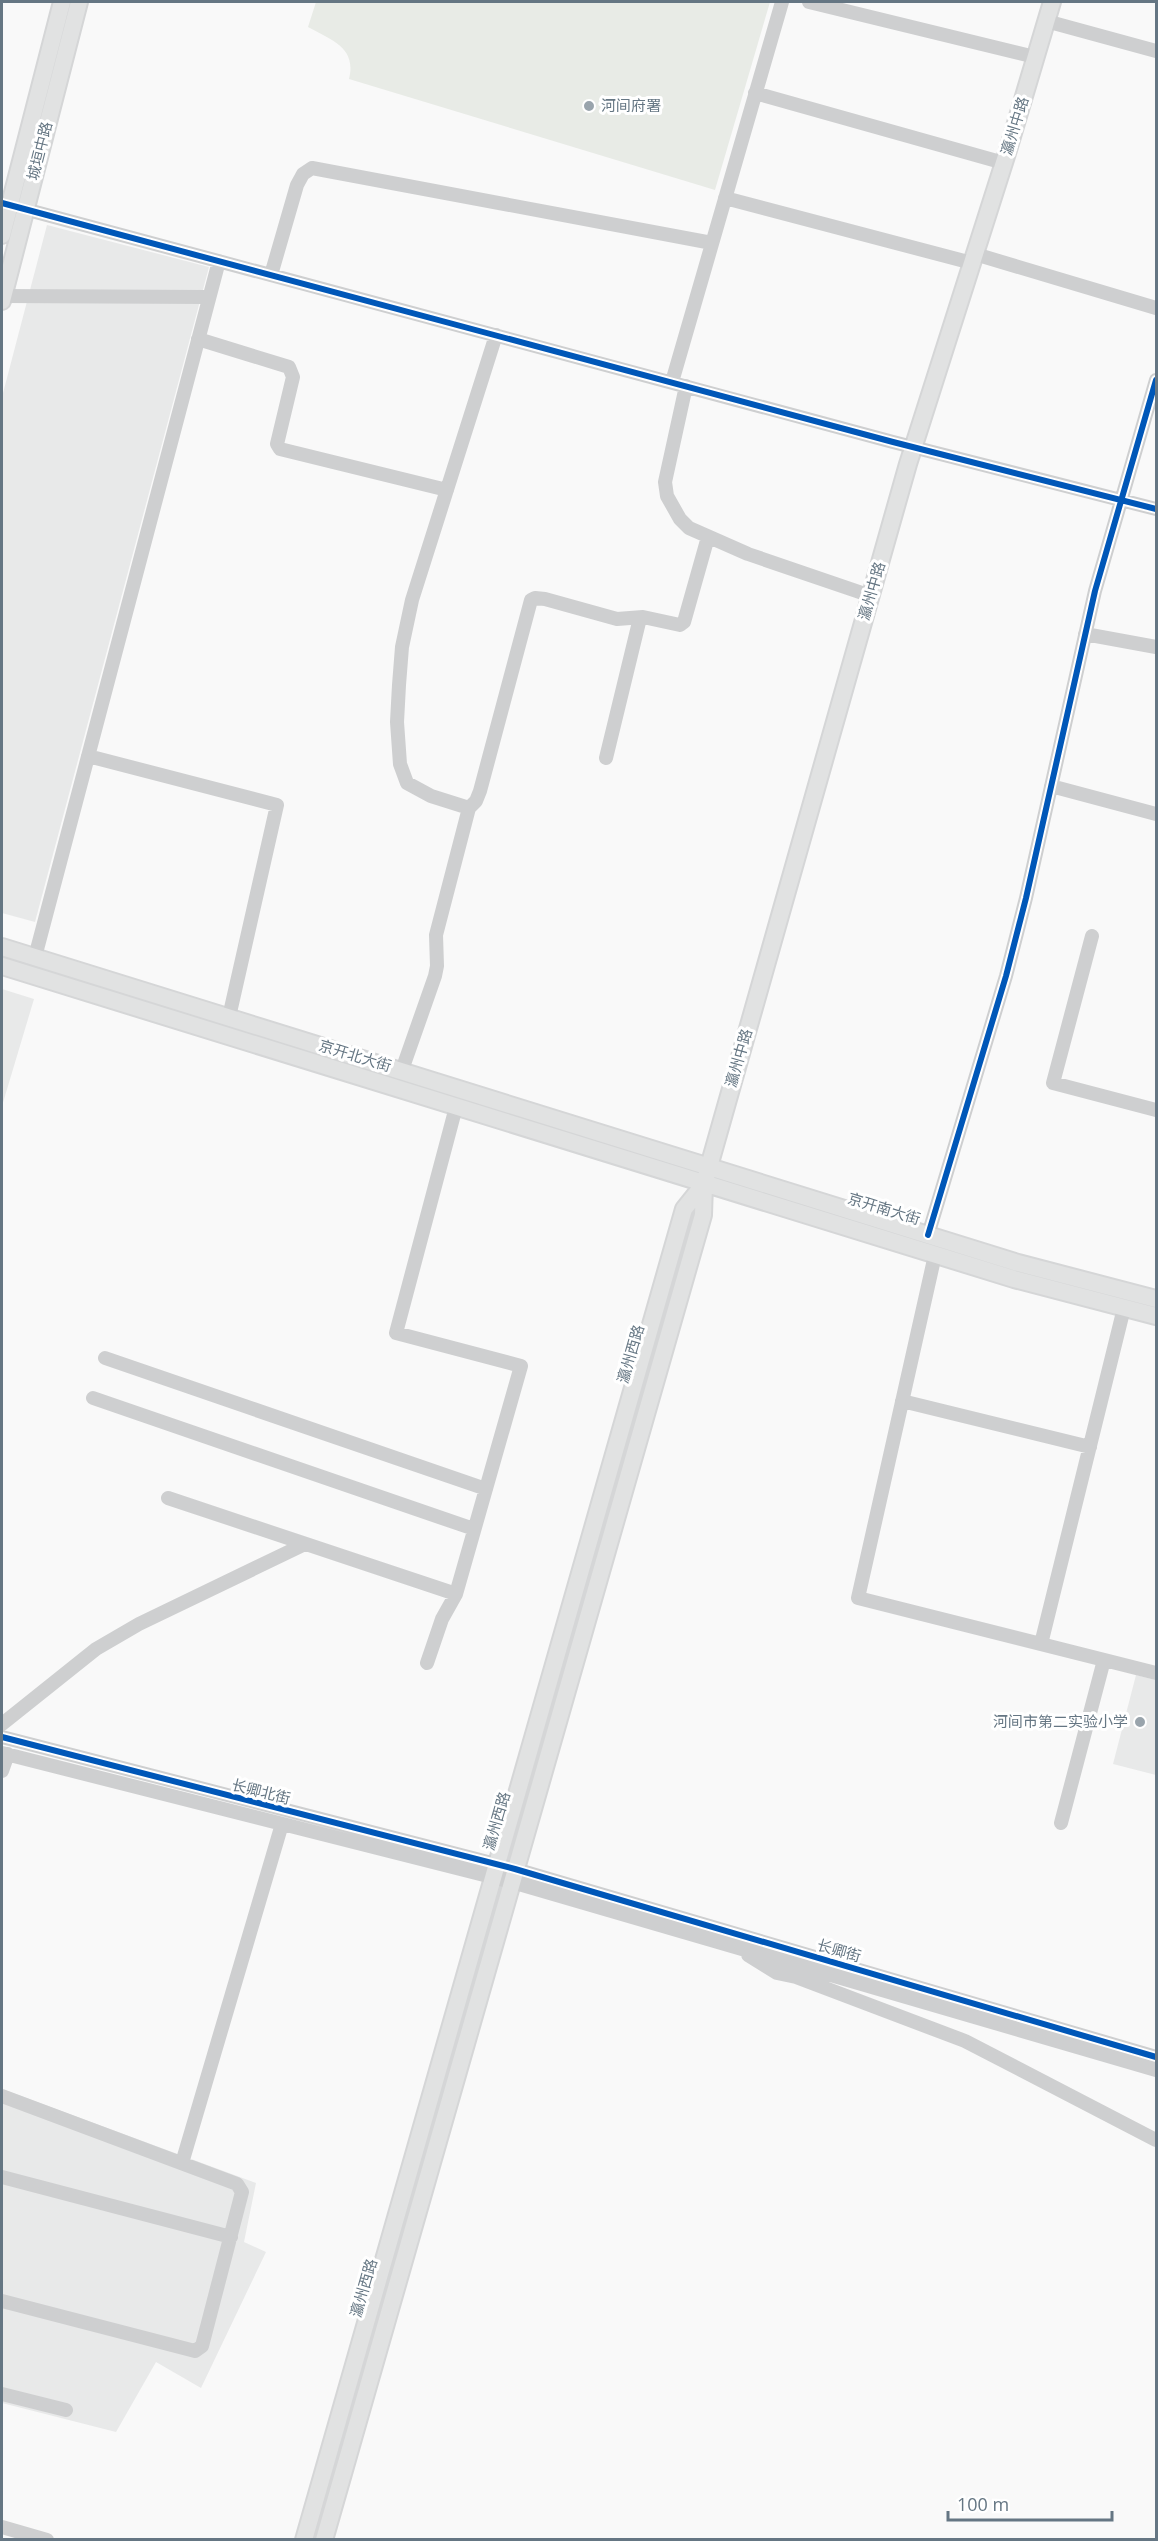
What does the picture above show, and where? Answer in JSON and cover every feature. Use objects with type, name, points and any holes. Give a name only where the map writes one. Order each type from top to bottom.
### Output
[{"type":"main road","name":"城垣中路","points":[[2,299],[12,206],[62,2]]},
{"type":"main road","name":"城垣中路","points":[[2,235],[79,2]]},
{"type":"main road","name":"瀛州中路","points":[[704,1184],[914,447],[1004,163],[1052,2]]},
{"type":"main road","name":"京开北大街","points":[[2,947],[709,1167]]},
{"type":"main road","name":"京开北大街","points":[[2,966],[704,1184]]},
{"type":"main road","name":"京开南大街","points":[[709,1167],[1018,1263],[1156,1299]]},
{"type":"main road","name":"京开南大街","points":[[704,1184],[1014,1279],[1156,1316]]},
{"type":"main road","name":"瀛州西路","points":[[304,2540],[684,1209],[704,1184]]},
{"type":"main road","name":"瀛州西路","points":[[324,2540],[703,1215],[704,1184]]},
{"type":"street","points":[[782,2],[712,243],[679,384],[665,482],[667,496],[680,519],[689,528],[748,554],[871,596]]},
{"type":"street","points":[[809,2],[1035,57]]},
{"type":"street","points":[[1046,21],[1156,51]]},
{"type":"street","points":[[755,93],[1004,163]]},
{"type":"street","points":[[271,275],[297,185],[303,174],[312,168],[712,243]]},
{"type":"street","points":[[725,198],[974,258],[1156,308]]},
{"type":"street","points":[[12,206],[914,447],[1156,509]]},
{"type":"street","points":[[35,957],[219,261]]},
{"type":"street","points":[[2,299],[207,297]]},
{"type":"street","points":[[469,808],[431,796],[407,783],[400,764],[397,722],[402,647],[412,600],[496,335]]},
{"type":"street","points":[[198,339],[289,367],[293,377],[277,444],[280,449],[447,489]]},
{"type":"street","points":[[928,1235],[997,1009],[1026,898],[1095,591],[1156,380]]},
{"type":"street","points":[[402,1070],[435,976],[436,935],[469,808],[476,801],[480,791],[531,600],[545,599],[617,619],[640,618],[680,625],[684,622],[708,537]]},
{"type":"street","points":[[606,758],[640,618]]},
{"type":"street","points":[[1085,634],[1156,647]]},
{"type":"street","points":[[88,756],[277,805],[229,1017]]},
{"type":"street","points":[[1051,786],[1156,814]]},
{"type":"street","points":[[1092,936],[1053,1083],[1156,1110]]},
{"type":"street","points":[[427,1663],[442,1618],[456,1594],[520,1366],[396,1333],[456,1107]]},
{"type":"street","points":[[935,1255],[858,1598],[1156,1673]]},
{"type":"street","points":[[1041,1644],[1124,1308]]},
{"type":"street","points":[[105,1358],[486,1489]]},
{"type":"street","points":[[93,1398],[474,1529]]},
{"type":"street","points":[[902,1401],[1090,1447]]},
{"type":"street","points":[[168,1498],[456,1594]]},
{"type":"street","points":[[2,1724],[96,1649],[139,1624],[305,1544]]},
{"type":"street","points":[[1061,1823],[1104,1660]]},
{"type":"street","name":"长卿北街","points":[[2,1737],[495,1871]]},
{"type":"street","points":[[2,1771],[4,1753]]},
{"type":"street","name":"长卿北街","points":[[4,1753],[282,1824],[514,1875]]},
{"type":"street","points":[[182,2163],[282,1824]]},
{"type":"street","name":"长卿街","points":[[514,1875],[733,1946],[1156,2070]]},
{"type":"street","name":"长卿街","points":[[514,1875],[1156,2057]]},
{"type":"street","points":[[733,1946],[777,1973],[796,1977],[965,2041],[1156,2140]]},
{"type":"street","points":[[2,2096],[237,2184],[242,2192],[202,2346],[195,2352],[2,2301]]},
{"type":"street","points":[[2,2176],[231,2237]]},
{"type":"street","points":[[2,2394],[66,2410]]},
{"type":"street","points":[[2,2527],[48,2540]]},
{"type":"shaded area","name":"河间府署","points":[[316,2],[770,2],[715,190],[349,79],[349,59],[346,52],[333,41],[308,27]]},
{"type":"shaded area","points":[[47,225],[209,267],[35,922],[2,913],[2,397]]},
{"type":"shaded area","points":[[2,989],[34,999],[2,1106]]},
{"type":"shaded area","name":"河间市第二实验小学","points":[[1136,1675],[1156,1680],[1156,1775],[1113,1764]]},
{"type":"shaded area","points":[[2,2089],[256,2183],[244,2242],[266,2252],[201,2388],[156,2362],[116,2432],[2,2403]]},
{"type":"cycle path","points":[[2,203],[893,442],[1156,509]]},
{"type":"cycle path","points":[[928,1235],[1006,976],[1026,898],[1095,591],[1156,380]]},
{"type":"cycle path","points":[[2,1737],[515,1869],[1156,2057]]},
{"type":"place","name":"河间府署","points":[[589,106]]},
{"type":"place","name":"河间市第二实验小学","points":[[1140,1722]]}]
